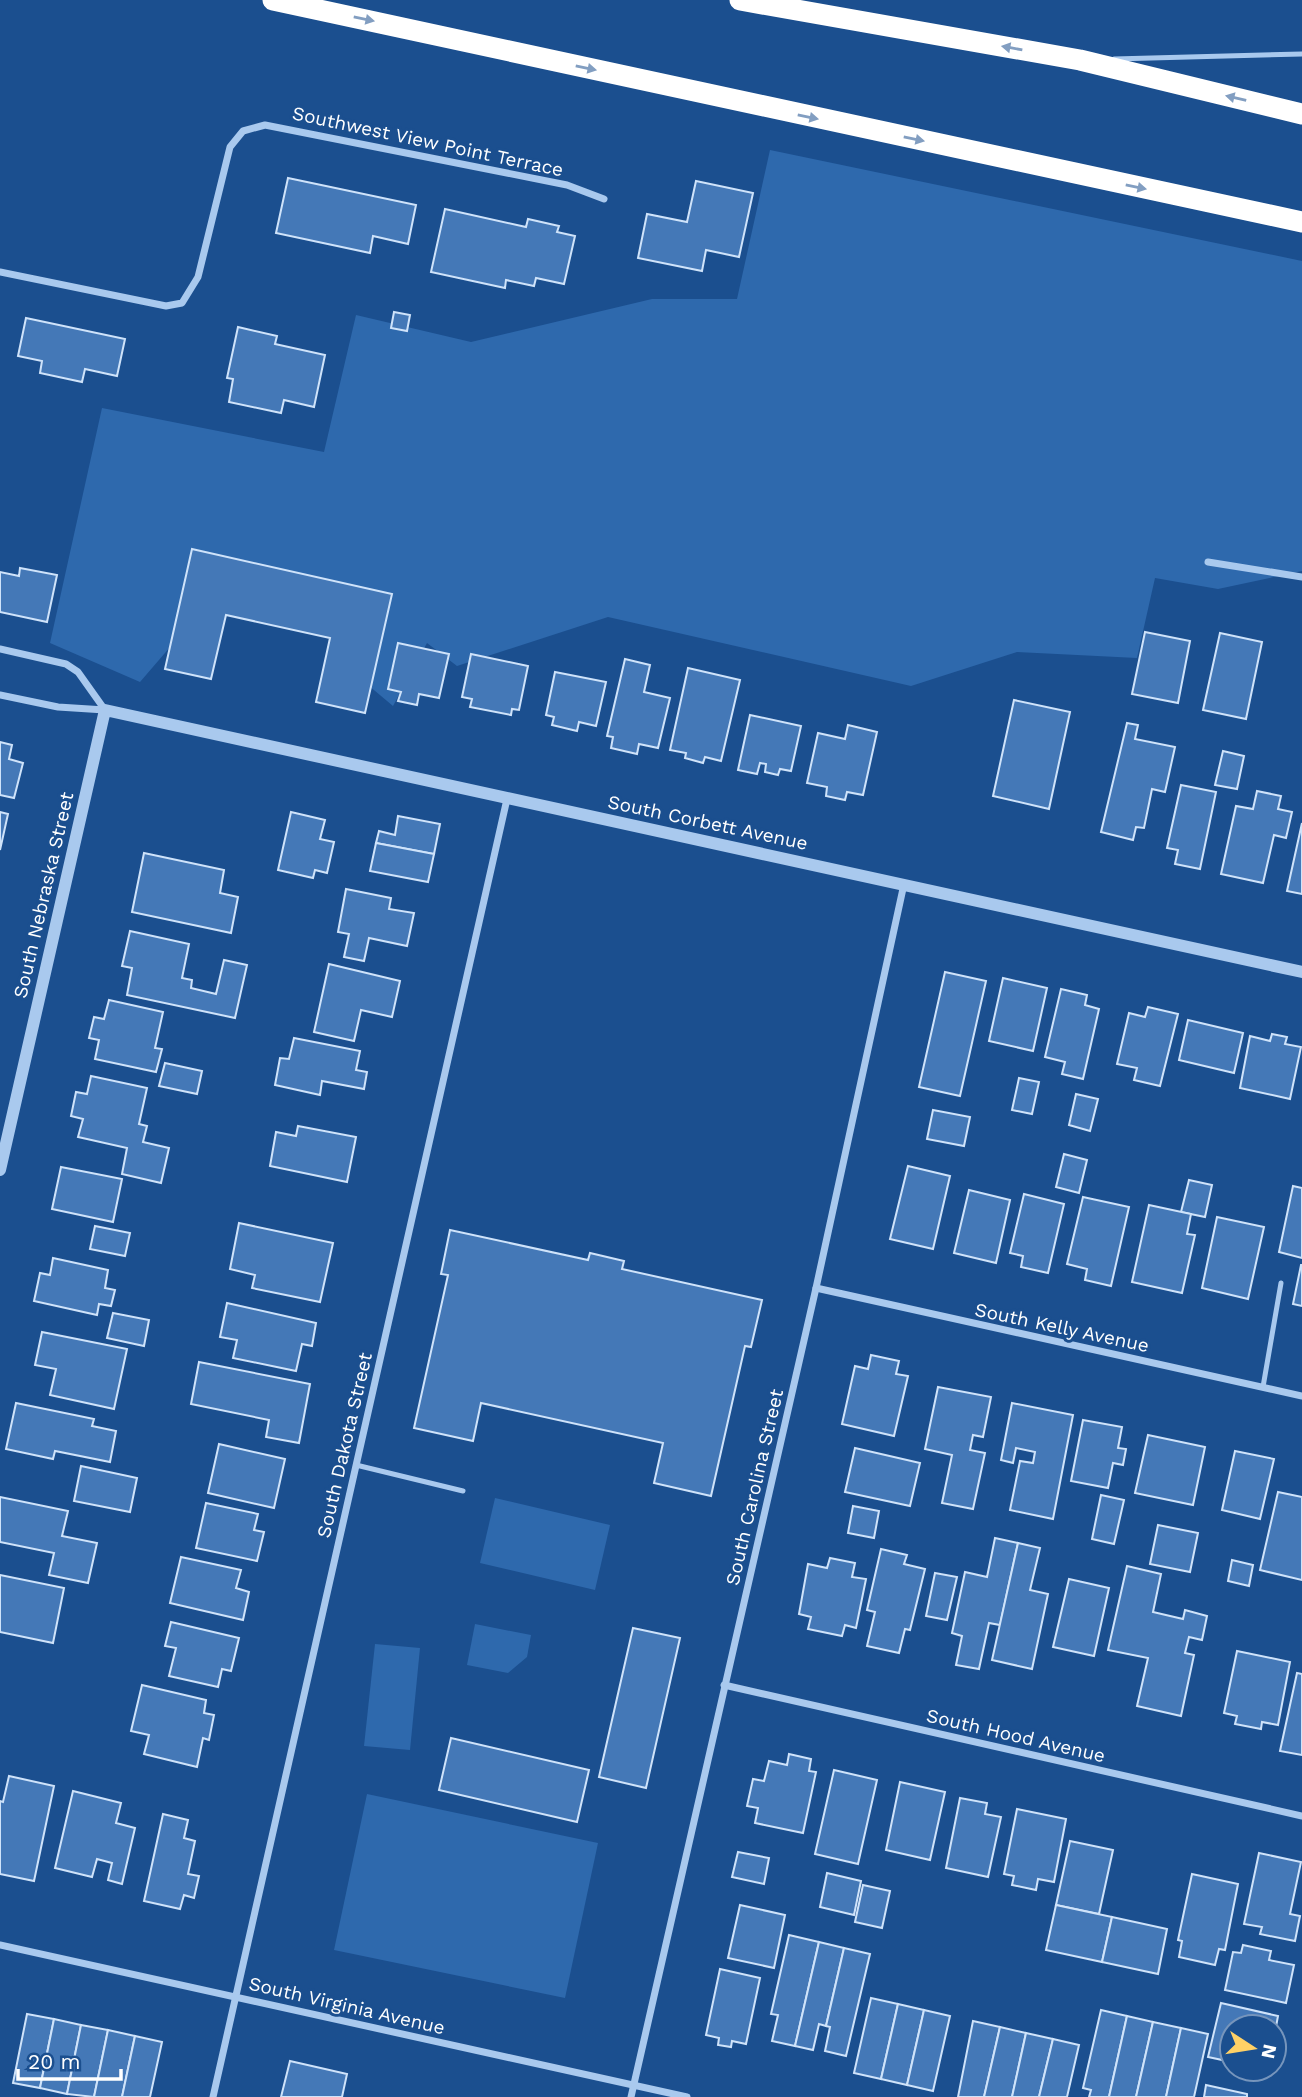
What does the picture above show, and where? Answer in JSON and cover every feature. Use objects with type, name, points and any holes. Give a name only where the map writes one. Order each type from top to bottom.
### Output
[{"type":"highway","points":[[273,0],[1302,222]]},
{"type":"highway","points":[[740,0],[1080,60],[1302,114]]},
{"type":"street","name":"Southwest View Point Terrace","points":[[0,272],[166,306],[182,303],[198,277],[230,147],[243,131],[265,125],[567,185],[604,199]]},
{"type":"street","points":[[1208,562],[1302,577]]},
{"type":"street","points":[[0,649],[66,664],[78,672],[105,710]]},
{"type":"street","name":"South Corbett Avenue","points":[[0,695],[58,707],[105,710],[1302,972]]},
{"type":"street","name":"South Nebraska Street","points":[[0,1170],[105,710]]},
{"type":"street","name":"South Dakota Street","points":[[214,2097],[507,799]]},
{"type":"street","name":"South Carolina Street","points":[[631,2097],[816,1288],[904,884]]},
{"type":"street","name":"South Kelly Avenue","points":[[816,1288],[1302,1396]]},
{"type":"street","name":"South Hood Avenue","points":[[724,1685],[1302,1816]]},
{"type":"street","name":"South Virginia Avenue","points":[[0,1945],[687,2097]]},
{"type":"lane","points":[[1080,60],[1302,54]]},
{"type":"lane","points":[[1263,1387],[1282,1283]]},
{"type":"lane","points":[[356,1465],[463,1491]]},
{"type":"shaded area","points":[[770,150],[1302,261],[1302,571],[1218,589],[1155,578],[1137,658],[1017,652],[911,686],[608,617],[457,666],[427,643],[393,706],[362,680],[347,600],[214,596],[140,682],[50,643],[102,408],[324,452],[356,315],[471,342],[652,299],[737,299]]},
{"type":"shaded area","points":[[495,1498],[610,1525],[595,1590],[480,1563]]},
{"type":"shaded area","points":[[475,1624],[531,1635],[527,1657],[508,1673],[467,1665]]},
{"type":"shaded area","points":[[375,1644],[420,1648],[410,1750],[364,1746]]},
{"type":"shaded area","points":[[367,1794],[598,1843],[565,1998],[334,1950]]},
{"type":"building","points":[[288,178],[416,205],[408,244],[373,236],[370,253],[276,233]]},
{"type":"building","points":[[696,181],[753,193],[739,257],[706,250],[702,271],[638,258],[647,214],[687,222]]},
{"type":"building","points":[[445,209],[526,227],[528,219],[559,226],[557,232],[575,236],[564,284],[536,278],[534,286],[506,280],[505,288],[431,272]]},
{"type":"building","points":[[394,312],[410,315],[407,331],[391,328]]},
{"type":"building","points":[[26,318],[125,339],[117,376],[85,369],[82,382],[40,373],[42,361],[18,356]]},
{"type":"building","points":[[238,327],[277,336],[275,344],[325,355],[314,407],[284,400],[281,413],[229,402],[233,379],[227,378]]},
{"type":"building","points":[[192,549],[392,594],[365,713],[316,702],[330,638],[226,615],[211,679],[165,669]]},
{"type":"building","points":[[20,568],[57,575],[47,622],[0,612],[0,572],[19,576]]},
{"type":"building","points":[[1145,632],[1190,641],[1178,703],[1132,694]]},
{"type":"building","points":[[1220,633],[1262,642],[1246,719],[1203,710]]},
{"type":"building","points":[[398,643],[449,654],[439,698],[419,694],[417,705],[398,701],[401,692],[388,689]]},
{"type":"building","points":[[471,654],[528,666],[519,710],[512,709],[511,715],[470,707],[472,699],[462,697]]},
{"type":"building","points":[[625,659],[650,665],[644,692],[670,698],[658,748],[639,744],[637,754],[611,748],[613,737],[607,736]]},
{"type":"building","points":[[688,668],[740,680],[721,761],[705,757],[703,763],[685,758],[686,753],[670,750]]},
{"type":"building","points":[[555,672],[606,682],[596,726],[579,722],[577,731],[552,725],[554,717],[546,715]]},
{"type":"building","points":[[1014,700],[1070,712],[1049,809],[993,796]]},
{"type":"building","points":[[750,715],[801,726],[791,771],[780,769],[778,775],[765,772],[766,764],[760,763],[757,774],[738,770]]},
{"type":"building","points":[[1127,723],[1138,725],[1135,739],[1175,747],[1165,792],[1152,789],[1144,828],[1136,827],[1133,840],[1101,832]]},
{"type":"building","points":[[848,725],[877,732],[863,795],[847,792],[845,800],[826,796],[827,787],[807,783],[818,733],[845,739]]},
{"type":"building","points":[[0,742],[12,745],[9,759],[23,763],[14,798],[0,795]]},
{"type":"building","points":[[1223,751],[1244,756],[1237,789],[1215,785]]},
{"type":"building","points":[[1181,785],[1216,792],[1200,869],[1175,864],[1178,850],[1167,848]]},
{"type":"building","points":[[1257,791],[1281,796],[1278,809],[1292,812],[1286,838],[1274,835],[1263,883],[1221,874],[1236,806],[1253,809]]},
{"type":"building","points":[[0,812],[8,814],[0,850]]},
{"type":"building","points":[[291,812],[325,820],[320,839],[334,842],[327,873],[315,870],[313,878],[278,870]]},
{"type":"building","points":[[398,816],[440,824],[434,854],[376,843],[379,831],[395,835]]},
{"type":"building","points":[[1302,823],[1302,894],[1287,891]]},
{"type":"building","points":[[376,843],[434,854],[428,882],[370,871]]},
{"type":"building","points":[[144,853],[224,870],[220,893],[238,897],[231,933],[132,912]]},
{"type":"building","points":[[346,889],[391,898],[389,909],[414,913],[407,946],[369,938],[364,961],[344,957],[349,934],[338,932]]},
{"type":"building","points":[[130,931],[189,944],[182,978],[192,980],[191,988],[216,994],[224,960],[247,965],[235,1018],[127,995],[132,968],[122,966]]},
{"type":"building","points":[[329,964],[400,981],[392,1017],[361,1010],[354,1041],[314,1032]]},
{"type":"building","points":[[945,972],[986,981],[960,1096],[919,1087]]},
{"type":"building","points":[[1003,978],[1047,988],[1033,1051],[989,1041]]},
{"type":"building","points":[[1061,989],[1087,995],[1085,1005],[1099,1009],[1083,1079],[1062,1074],[1065,1062],[1045,1057]]},
{"type":"building","points":[[109,1000],[163,1012],[155,1048],[162,1049],[156,1072],[95,1059],[99,1040],[89,1038],[94,1017],[104,1019]]},
{"type":"building","points":[[1148,1007],[1178,1014],[1160,1086],[1134,1080],[1137,1068],[1117,1064],[1129,1013],[1145,1017]]},
{"type":"building","points":[[1188,1020],[1243,1033],[1234,1073],[1179,1060]]},
{"type":"building","points":[[1272,1034],[1287,1037],[1285,1044],[1301,1047],[1290,1099],[1240,1088],[1250,1036],[1270,1041]]},
{"type":"building","points":[[294,1038],[360,1051],[356,1070],[367,1072],[364,1089],[322,1081],[320,1095],[275,1085],[280,1058],[289,1059]]},
{"type":"building","points":[[165,1063],[202,1071],[197,1094],[159,1086]]},
{"type":"building","points":[[91,1076],[147,1088],[139,1124],[147,1126],[143,1142],[169,1148],[161,1183],[122,1174],[127,1148],[78,1137],[83,1119],[71,1116],[76,1092],[87,1094]]},
{"type":"building","points":[[1019,1078],[1039,1082],[1032,1114],[1012,1110]]},
{"type":"building","points":[[1076,1094],[1098,1099],[1090,1131],[1069,1125]]},
{"type":"building","points":[[933,1110],[970,1117],[964,1146],[927,1139]]},
{"type":"building","points":[[298,1126],[356,1137],[347,1182],[270,1166],[276,1132],[296,1136]]},
{"type":"building","points":[[1064,1154],[1087,1160],[1079,1193],[1056,1187]]},
{"type":"building","points":[[908,1166],[950,1176],[933,1249],[890,1239]]},
{"type":"building","points":[[61,1167],[122,1179],[113,1222],[52,1209]]},
{"type":"building","points":[[1189,1180],[1212,1185],[1205,1217],[1181,1212]]},
{"type":"building","points":[[1293,1186],[1302,1188],[1302,1258],[1279,1252]]},
{"type":"building","points":[[969,1190],[1010,1200],[996,1263],[954,1253]]},
{"type":"building","points":[[1024,1194],[1064,1204],[1048,1273],[1021,1267],[1023,1256],[1010,1253]]},
{"type":"building","points":[[1083,1197],[1129,1207],[1111,1286],[1085,1280],[1087,1269],[1067,1264]]},
{"type":"building","points":[[1149,1205],[1191,1214],[1187,1234],[1195,1235],[1182,1293],[1132,1282]]},
{"type":"building","points":[[1217,1217],[1264,1227],[1248,1299],[1202,1288]]},
{"type":"building","points":[[239,1223],[333,1243],[320,1302],[252,1288],[255,1275],[230,1269]]},
{"type":"building","points":[[95,1226],[130,1233],[125,1256],[90,1249]]},
{"type":"building","points":[[450,1230],[588,1260],[590,1253],[624,1261],[622,1269],[762,1300],[751,1347],[745,1346],[711,1496],[654,1483],[663,1443],[481,1403],[473,1441],[414,1428],[448,1275],[441,1274]]},
{"type":"building","points":[[53,1258],[108,1270],[105,1288],[115,1290],[111,1306],[99,1304],[97,1315],[34,1301],[40,1273],[50,1275]]},
{"type":"building","points":[[1302,1265],[1302,1306],[1293,1304]]},
{"type":"building","points":[[227,1303],[316,1323],[312,1346],[302,1344],[296,1371],[233,1358],[237,1340],[220,1337]]},
{"type":"building","points":[[113,1313],[149,1320],[144,1346],[107,1338]]},
{"type":"building","points":[[42,1332],[127,1349],[114,1409],[50,1395],[56,1369],[35,1365]]},
{"type":"building","points":[[871,1355],[899,1361],[896,1374],[908,1376],[894,1436],[842,1424],[855,1366],[868,1369]]},
{"type":"building","points":[[199,1362],[310,1384],[299,1443],[266,1437],[269,1420],[191,1404]]},
{"type":"building","points":[[938,1387],[991,1397],[983,1437],[973,1435],[970,1450],[985,1453],[973,1509],[942,1503],[952,1455],[925,1449]]},
{"type":"building","points":[[16,1403],[94,1419],[92,1426],[116,1431],[110,1462],[55,1451],[53,1459],[6,1449]]},
{"type":"building","points":[[1012,1403],[1073,1415],[1053,1519],[1010,1510],[1020,1461],[1033,1463],[1035,1452],[1016,1448],[1013,1463],[1001,1460]]},
{"type":"building","points":[[1083,1420],[1122,1427],[1118,1448],[1126,1449],[1123,1465],[1113,1463],[1108,1488],[1071,1481]]},
{"type":"building","points":[[1148,1435],[1205,1447],[1193,1505],[1135,1493]]},
{"type":"building","points":[[219,1444],[285,1459],[274,1508],[208,1493]]},
{"type":"building","points":[[855,1448],[920,1463],[910,1506],[845,1492]]},
{"type":"building","points":[[1235,1451],[1274,1459],[1260,1519],[1222,1510]]},
{"type":"building","points":[[81,1466],[137,1478],[130,1512],[74,1501]]},
{"type":"building","points":[[1278,1492],[1302,1497],[1302,1580],[1260,1570]]},
{"type":"building","points":[[1101,1495],[1124,1500],[1114,1544],[1092,1539]]},
{"type":"building","points":[[0,1497],[68,1511],[62,1536],[97,1543],[88,1583],[49,1575],[54,1553],[0,1542]]},
{"type":"building","points":[[206,1503],[258,1514],[254,1530],[264,1532],[257,1561],[196,1548]]},
{"type":"building","points":[[853,1506],[879,1511],[874,1538],[848,1533]]},
{"type":"building","points":[[1158,1525],[1198,1533],[1190,1572],[1150,1564]]},
{"type":"building","points":[[995,1538],[1018,1543],[1000,1625],[989,1623],[979,1669],[956,1665],[962,1636],[952,1633],[965,1572],[987,1577]]},
{"type":"building","points":[[1018,1543],[1040,1548],[1030,1590],[1048,1594],[1032,1669],[992,1660]]},
{"type":"building","points":[[881,1549],[907,1555],[904,1564],[925,1569],[910,1630],[905,1629],[899,1653],[867,1646],[875,1612],[867,1610]]},
{"type":"building","points":[[181,1557],[241,1570],[236,1588],[249,1592],[243,1620],[170,1603]]},
{"type":"building","points":[[830,1558],[855,1563],[852,1577],[866,1579],[856,1628],[845,1625],[842,1636],[808,1629],[811,1617],[799,1614],[808,1564],[827,1568]]},
{"type":"building","points":[[1232,1560],[1253,1565],[1249,1586],[1228,1581]]},
{"type":"building","points":[[1127,1566],[1161,1574],[1153,1612],[1183,1619],[1185,1610],[1207,1616],[1202,1640],[1189,1637],[1185,1653],[1194,1655],[1181,1716],[1137,1706],[1148,1658],[1108,1650]]},
{"type":"building","points":[[935,1573],[957,1577],[947,1620],[926,1616]]},
{"type":"building","points":[[0,1575],[64,1588],[53,1643],[0,1632]]},
{"type":"building","points":[[1069,1579],[1109,1588],[1094,1656],[1053,1647]]},
{"type":"building","points":[[171,1622],[239,1638],[231,1671],[222,1669],[218,1687],[169,1676],[176,1648],[165,1646]]},
{"type":"building","points":[[633,1628],[680,1638],[646,1788],[599,1777]]},
{"type":"building","points":[[1237,1651],[1290,1662],[1278,1725],[1262,1722],[1261,1729],[1235,1724],[1237,1716],[1224,1713]]},
{"type":"building","points":[[1297,1673],[1302,1674],[1302,1755],[1280,1751]]},
{"type":"building","points":[[142,1685],[206,1700],[204,1713],[214,1715],[209,1740],[203,1738],[197,1767],[144,1754],[149,1735],[131,1731]]},
{"type":"building","points":[[451,1738],[589,1770],[577,1822],[439,1790]]},
{"type":"building","points":[[789,1754],[811,1759],[809,1771],[816,1772],[803,1833],[755,1823],[758,1808],[747,1806],[753,1779],[764,1781],[769,1761],[787,1765]]},
{"type":"building","points":[[834,1770],[877,1780],[858,1864],[815,1854]]},
{"type":"building","points":[[9,1776],[54,1786],[34,1881],[0,1874],[0,1801],[3,1802]]},
{"type":"building","points":[[900,1782],[945,1792],[930,1860],[886,1850]]},
{"type":"building","points":[[73,1791],[121,1803],[116,1823],[135,1828],[122,1884],[108,1880],[112,1863],[97,1859],[92,1877],[55,1868]]},
{"type":"building","points":[[960,1798],[987,1803],[985,1814],[1001,1817],[988,1877],[946,1868]]},
{"type":"building","points":[[1017,1809],[1066,1819],[1054,1882],[1038,1879],[1036,1890],[1012,1885],[1014,1876],[1004,1874]]},
{"type":"building","points":[[163,1814],[188,1820],[184,1838],[195,1841],[188,1874],[199,1876],[194,1898],[184,1895],[180,1909],[144,1901]]},
{"type":"building","points":[[1070,1841],[1113,1850],[1099,1914],[1056,1905]]},
{"type":"building","points":[[738,1852],[769,1858],[764,1884],[732,1877]]},
{"type":"building","points":[[1259,1853],[1301,1862],[1290,1914],[1300,1916],[1295,1941],[1260,1934],[1262,1927],[1244,1924]]},
{"type":"building","points":[[827,1873],[861,1881],[854,1915],[820,1907]]},
{"type":"building","points":[[1192,1874],[1238,1884],[1225,1950],[1219,1949],[1215,1965],[1179,1957],[1182,1941],[1178,1940]]},
{"type":"building","points":[[863,1885],[890,1891],[882,1928],[855,1922]]},
{"type":"building","points":[[740,1905],[785,1915],[774,1968],[728,1958]]},
{"type":"building","points":[[1056,1905],[1112,1917],[1102,1962],[1046,1950]]},
{"type":"building","points":[[1112,1917],[1167,1929],[1158,1974],[1102,1962]]},
{"type":"building","points":[[789,1935],[819,1942],[795,2046],[772,2041],[778,2015],[771,2014]]},
{"type":"building","points":[[819,1942],[844,1948],[826,2026],[819,2024],[813,2050],[795,2046]]},
{"type":"building","points":[[1243,1945],[1271,1951],[1269,1960],[1294,1965],[1286,2003],[1225,1990],[1233,1952],[1241,1953]]},
{"type":"building","points":[[844,1948],[870,1954],[846,2056],[825,2051],[830,2027],[826,2026]]},
{"type":"building","points":[[720,1969],[760,1978],[746,2044],[732,2041],[731,2047],[718,2045],[719,2038],[706,2035]]},
{"type":"building","points":[[871,1998],[898,2004],[881,2079],[854,2073]]},
{"type":"building","points":[[1221,2003],[1265,2013],[1219,2013]]},
{"type":"building","points":[[898,2004],[924,2010],[907,2085],[881,2079]]},
{"type":"building","points":[[924,2010],[950,2016],[933,2091],[907,2085]]},
{"type":"building","points":[[1101,2010],[1127,2016],[1109,2097],[1089,2097],[1091,2090],[1083,2088]]},
{"type":"building","points":[[27,2014],[54,2019],[40,2088],[13,2083]]},
{"type":"building","points":[[1218,2015],[1218,2059],[1208,2057]]},
{"type":"building","points":[[1127,2016],[1153,2022],[1136,2097],[1109,2097]]},
{"type":"building","points":[[54,2019],[81,2025],[67,2094],[40,2088]]},
{"type":"building","points":[[973,2021],[1000,2027],[984,2097],[958,2097]]},
{"type":"building","points":[[1153,2022],[1181,2028],[1166,2097],[1136,2097]]},
{"type":"building","points":[[81,2025],[108,2030],[94,2097],[67,2094]]},
{"type":"building","points":[[1000,2027],[1026,2033],[1012,2097],[984,2097]]},
{"type":"building","points":[[1181,2028],[1208,2034],[1194,2097],[1166,2097]]},
{"type":"building","points":[[108,2030],[135,2036],[122,2097],[94,2097]]},
{"type":"building","points":[[1026,2033],[1053,2039],[1039,2097],[1012,2097]]},
{"type":"building","points":[[135,2036],[162,2042],[150,2097],[122,2097]]},
{"type":"building","points":[[1053,2039],[1079,2045],[1067,2097],[1039,2097]]},
{"type":"building","points":[[290,2061],[347,2074],[342,2097],[281,2097]]},
{"type":"building","points":[[1206,2085],[1247,2094],[1247,2097],[1204,2097]]}]
